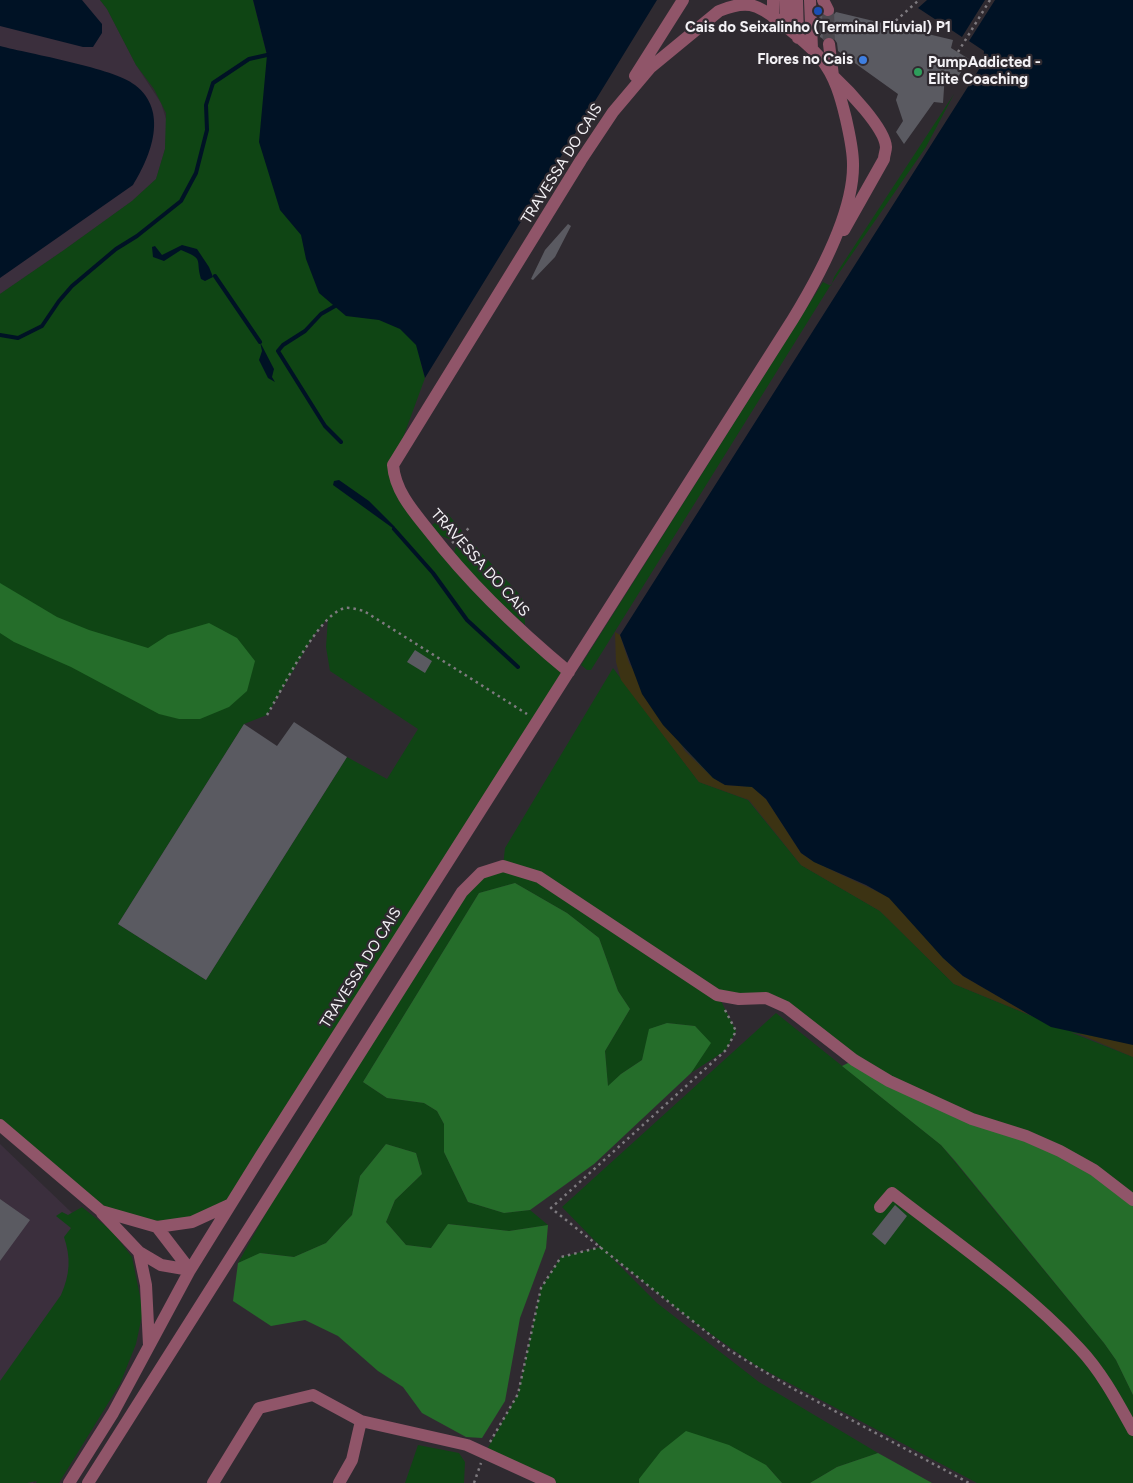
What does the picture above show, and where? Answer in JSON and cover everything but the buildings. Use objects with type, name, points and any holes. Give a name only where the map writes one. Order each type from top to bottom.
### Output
[{"type":"street","points":[[612,112],[683,0]]},
{"type":"street","points":[[773,0],[773,17]]},
{"type":"street","points":[[785,0],[786,27]]},
{"type":"street","points":[[798,0],[798,38]]},
{"type":"street","points":[[810,0],[812,49]]},
{"type":"street","name":"TRAVESSA DO CAIS","points":[[69,1483],[113,1413],[190,1270],[229,1205],[537,721],[814,285],[843,216],[853,165],[842,103],[833,76],[812,49],[760,4],[739,1],[719,11],[651,67],[612,112],[393,465],[394,478],[401,492],[444,550],[515,627],[568,672]]},
{"type":"street","points":[[814,285],[884,159],[886,146],[880,131],[854,96],[833,76],[829,44]]},
{"type":"street","points":[[88,1483],[456,900],[481,873],[503,866],[539,877],[717,995],[739,1000],[766,998],[786,1008],[854,1060],[889,1082],[972,1118],[1026,1136],[1060,1151],[1094,1170],[1133,1200]]},
{"type":"street","points":[[0,1125],[101,1211],[138,1252],[161,1264],[190,1270]]},
{"type":"street","points":[[880,1207],[892,1192],[1047,1316],[1080,1349],[1104,1380],[1133,1430]]},
{"type":"street","points":[[101,1211],[157,1227],[192,1222],[229,1205]]},
{"type":"street","points":[[157,1227],[190,1270]]},
{"type":"street","points":[[138,1252],[146,1285],[149,1344]]},
{"type":"street","points":[[213,1483],[259,1408],[313,1395],[361,1421],[467,1445],[550,1483]]},
{"type":"street","points":[[339,1483],[352,1460],[361,1421]]},
{"type":"path","points":[[891,25],[920,0]]},
{"type":"path","points":[[958,52],[990,0]]},
{"type":"path","points":[[444,550],[470,528]]},
{"type":"path","points":[[267,715],[314,635],[328,617],[346,608],[364,611],[537,721]]},
{"type":"path","points":[[717,995],[736,1031],[726,1050],[552,1208],[729,1350],[760,1370],[969,1483]]},
{"type":"path","points":[[474,1483],[484,1453],[518,1394],[541,1288],[561,1257],[601,1247]]},
{"type":"shaded area","points":[[0,0],[100,0],[107,9],[136,65],[161,103],[167,122],[165,149],[156,179],[132,201],[0,294]]},
{"type":"shaded area","points":[[0,1144],[117,1256],[127,1332],[33,1483],[0,1483]]},
{"type":"green space","points":[[100,0],[253,0],[267,55],[656,0],[421,364],[425,378],[393,465],[394,478],[444,550],[569,672],[229,1205],[157,1227],[101,1211],[0,1125],[0,294],[132,201],[156,179],[165,149],[166,113],[154,89],[136,65],[107,9]],"holes":[[[328,618],[326,647],[330,671],[418,729],[387,779],[347,757],[206,980],[118,924],[244,724],[267,715],[314,635]]]},
{"type":"green space","points":[[985,51],[1003,56],[1016,52],[1053,83],[1133,165],[1133,1044],[1070,1032],[1133,1057],[1133,1200],[1094,1171],[1060,1151],[1026,1136],[972,1118],[889,1081],[854,1060],[786,1007],[766,998],[739,999],[718,995],[736,1031],[726,1050],[691,1073],[710,1043],[695,1026],[667,1023],[650,1029],[642,1060],[621,1074],[608,1087],[605,1051],[630,1009],[618,991],[599,938],[567,913],[515,883],[479,893],[363,1082],[387,1098],[424,1103],[437,1111],[444,1124],[444,1152],[468,1202],[504,1213],[530,1210],[548,1225],[509,1231],[449,1224],[431,1248],[406,1245],[386,1222],[395,1200],[422,1174],[416,1153],[386,1144],[360,1176],[352,1215],[326,1243],[294,1257],[261,1253],[238,1263],[322,1113],[462,892],[481,873],[503,866],[505,848],[613,668],[699,782],[748,800],[801,865],[880,911],[954,984],[1034,1017],[963,975],[943,958],[889,897],[866,884],[814,862],[802,852],[766,798],[752,787],[725,784],[713,778],[663,725],[643,693],[621,635],[984,63]]},
{"type":"green space","points":[[954,94],[926,147],[832,283],[834,277]]},
{"type":"green space","points":[[823,282],[830,286],[591,670],[587,670],[581,665]]},
{"type":"green space","points":[[447,513],[462,531],[451,540],[440,535],[432,525]]},
{"type":"green space","points":[[467,537],[520,595],[524,603],[525,625],[484,588],[454,553],[456,546]]},
{"type":"green space","points":[[0,583],[57,617],[89,630],[148,648],[168,635],[209,623],[237,638],[255,661],[247,691],[229,707],[200,719],[179,719],[159,714],[71,667],[14,642],[0,633]]},
{"type":"green space","points":[[515,883],[567,913],[599,938],[618,991],[630,1009],[605,1051],[608,1086],[621,1074],[642,1060],[649,1029],[667,1023],[695,1026],[711,1043],[691,1073],[594,1164],[530,1210],[504,1213],[468,1202],[444,1152],[444,1124],[437,1111],[424,1103],[387,1098],[363,1082],[479,893]]},
{"type":"green space","points":[[776,1013],[941,1145],[1104,1343],[1116,1360],[1133,1395],[1133,1483],[977,1483],[755,1365],[691,1320],[606,1252],[657,1303],[759,1382],[878,1453],[837,1467],[810,1483],[782,1483],[766,1465],[639,1479],[639,1483],[550,1483],[485,1453],[518,1394],[541,1288],[561,1257],[601,1247],[562,1207]]},
{"type":"green space","points":[[854,1060],[889,1081],[1026,1136],[1133,1200],[1133,1395],[1116,1360],[1104,1343],[941,1145],[842,1066]]},
{"type":"green space","points":[[386,1144],[416,1153],[422,1174],[395,1200],[386,1222],[406,1245],[431,1248],[448,1224],[509,1231],[548,1225],[546,1248],[520,1318],[505,1401],[482,1438],[466,1437],[422,1413],[403,1387],[378,1371],[338,1336],[305,1320],[271,1326],[233,1301],[238,1263],[260,1253],[294,1257],[326,1243],[352,1215],[360,1176]]},
{"type":"green space","points":[[82,1207],[112,1231],[132,1257],[143,1311],[136,1344],[120,1384],[59,1483],[36,1483],[37,1481],[0,1483],[0,1381],[61,1295],[64,1287],[68,1273],[68,1252],[64,1237],[71,1228],[56,1216],[62,1212],[68,1215]]},
{"type":"green space","points":[[686,1431],[729,1445],[766,1465],[782,1483],[639,1483],[639,1479],[661,1451]]},
{"type":"green space","points":[[418,1445],[459,1453],[465,1462],[464,1483],[405,1483]]},
{"type":"green space","points":[[878,1453],[932,1483],[810,1483],[837,1467]]},
{"type":"sand","points":[[615,632],[620,635],[629,663],[685,751],[713,778],[725,785],[752,787],[766,799],[801,853],[814,862],[889,897],[943,958],[963,976],[1030,1015],[954,984],[880,911],[801,865],[749,800],[699,782],[621,680],[616,662]]},
{"type":"sand","points":[[1077,1033],[1133,1044],[1133,1057]]},
{"type":"water","points":[[0,0],[82,0],[102,24],[102,33],[93,47],[83,47],[0,26]]},
{"type":"water","points":[[253,0],[657,0],[425,378],[416,345],[400,329],[379,320],[346,316],[319,293],[306,259],[301,235],[280,210],[259,142],[267,55]]},
{"type":"water","points":[[927,0],[985,0],[962,37],[918,8]]},
{"type":"water","points":[[995,0],[1133,0],[1133,1045],[1051,1027],[1030,1015],[963,976],[943,958],[889,898],[866,885],[814,862],[801,853],[766,799],[752,787],[725,785],[713,778],[663,725],[642,694],[620,635],[983,63],[984,51],[969,41]]},
{"type":"water","points":[[0,46],[91,67],[124,79],[135,85],[145,96],[152,108],[154,120],[151,147],[133,185],[0,278]]},
{"type":"water","points":[[182,245],[197,249],[213,277],[205,281],[201,279],[198,260],[181,250],[164,261],[153,257],[152,247],[155,246],[162,255]]},
{"type":"water","points":[[260,342],[274,369],[272,377],[275,382],[268,378],[259,360],[262,351]]},
{"type":"water","points":[[339,480],[369,501],[395,527],[394,529],[333,485],[334,481]]},
{"type":"waterway","points":[[0,335],[18,338],[42,326],[72,286],[116,249],[137,236],[181,201],[196,173],[207,130],[206,105],[213,83],[249,59],[267,55]]},
{"type":"waterway","points":[[215,276],[260,342]]},
{"type":"waterway","points":[[335,306],[321,314],[305,331],[283,345],[278,351],[325,426],[341,442]]},
{"type":"waterway","points":[[394,529],[433,573],[467,620],[518,667]]},
{"type":"tunnel","points":[[828,10],[829,44]]},
{"type":"place","name":"Cais do Seixalinho (Terminal Fluvial) P1","points":[[818,11]]},
{"type":"place","name":"Flores no Cais","points":[[863,60]]},
{"type":"place","name":"PumpAddicted - Elite Coaching","points":[[918,72]]}]
